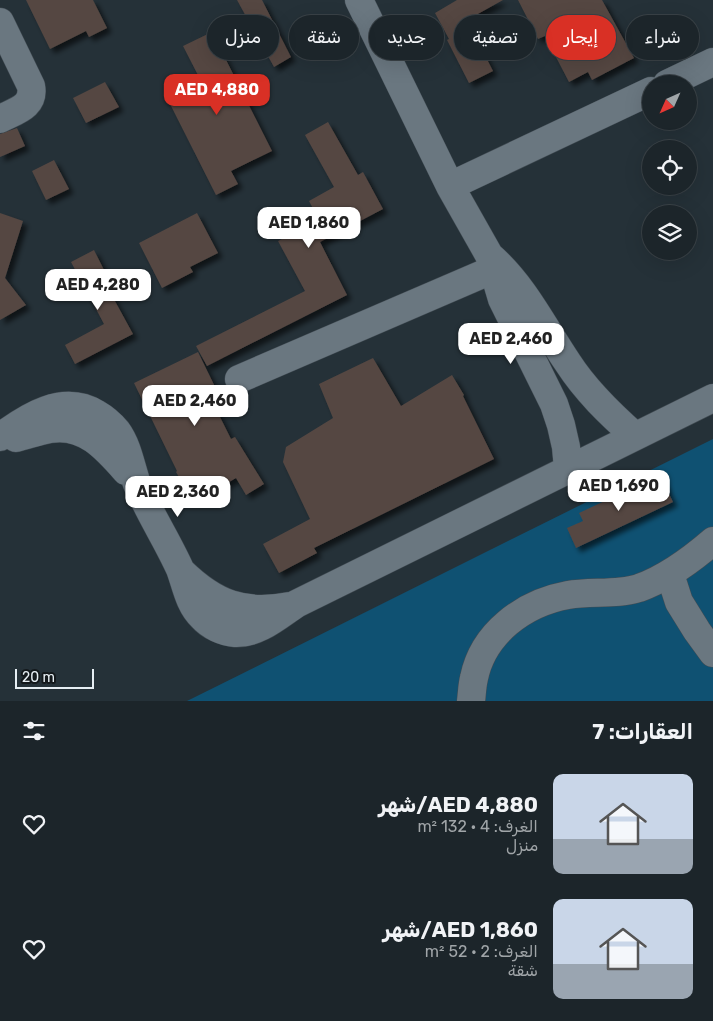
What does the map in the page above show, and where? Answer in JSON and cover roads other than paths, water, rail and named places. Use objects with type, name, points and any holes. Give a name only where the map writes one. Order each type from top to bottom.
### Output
[{"type":"street","points":[[359,0],[450,186],[490,262],[502,299],[554,404],[563,432],[568,469]]},
{"type":"street","points":[[0,22],[31,86],[32,93],[31,99],[27,104],[0,119]]},
{"type":"street","points":[[686,75],[713,62]]},
{"type":"street","points":[[450,186],[642,95]]},
{"type":"street","points":[[239,379],[490,262],[504,268],[517,284],[568,364],[583,384],[616,420],[635,436]]},
{"type":"street","points":[[0,437],[47,409],[62,405],[78,406],[93,411],[106,419],[124,444],[138,485],[180,570],[191,600],[201,617],[216,628],[235,633],[254,631],[296,604],[713,398]]},
{"type":"street","points":[[0,442],[53,428],[71,429],[88,434],[103,444],[138,485]]},
{"type":"street","points":[[471,701],[474,677],[484,650],[500,630],[520,613],[544,602],[568,595],[638,588],[670,574],[713,541]]},
{"type":"street","points":[[670,574],[679,602],[713,652]]}]
